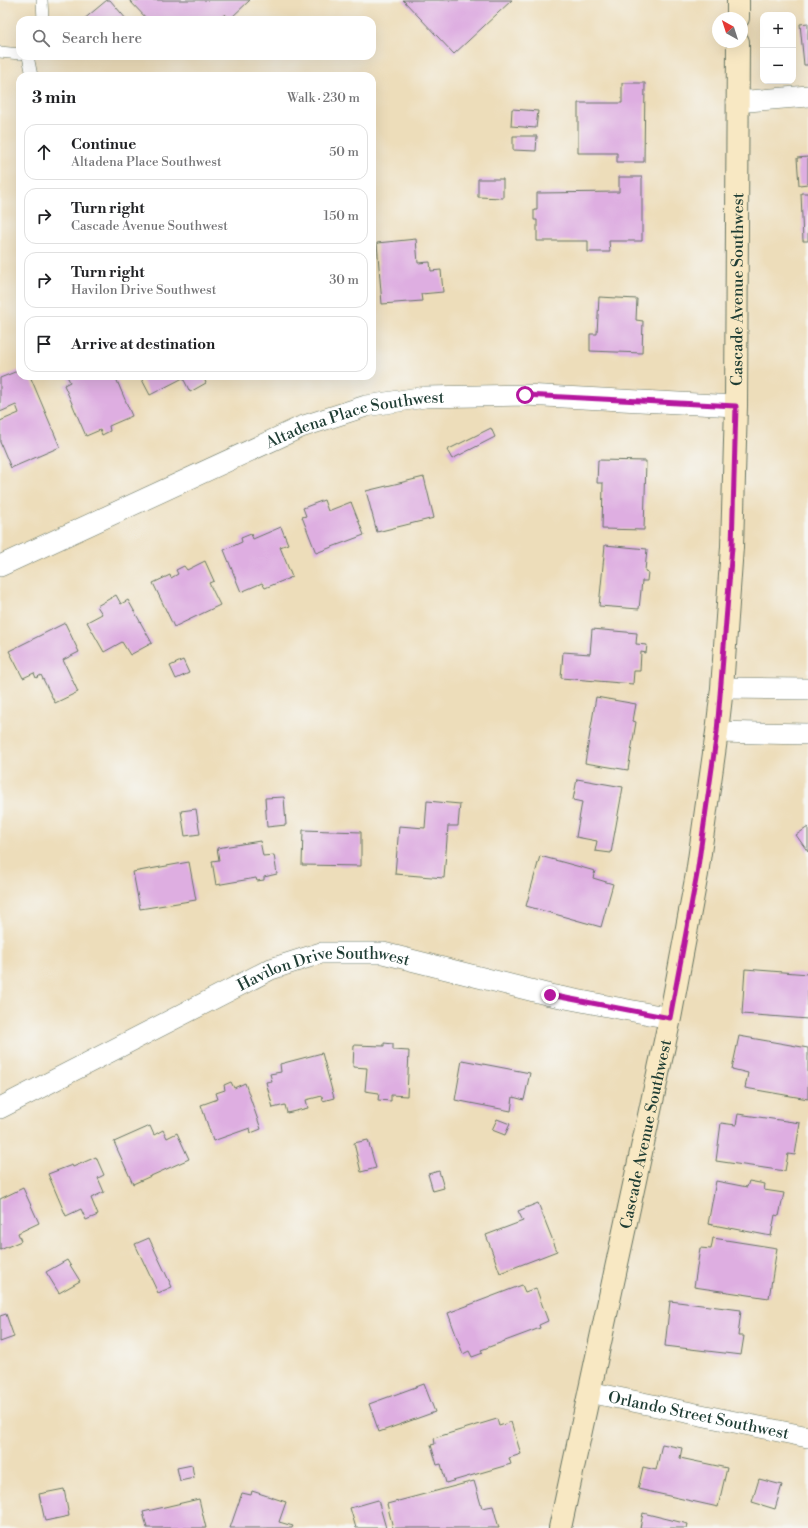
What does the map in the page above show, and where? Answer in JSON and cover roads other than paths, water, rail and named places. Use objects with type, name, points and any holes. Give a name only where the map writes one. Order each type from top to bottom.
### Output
[{"type":"main road","points":[[738,0],[738,12]]},
{"type":"main road","name":"Cascade Avenue Southwest","points":[[560,1528],[670,1018],[697,874],[717,732],[722,688],[732,547],[736,406],[738,48]]},
{"type":"street","points":[[738,102],[808,96]]},
{"type":"street","name":"Altadena Place Southwest","points":[[0,566],[301,427],[366,406],[425,397],[525,395],[736,406]]},
{"type":"street","points":[[722,688],[808,688]]},
{"type":"street","points":[[717,732],[808,734]]},
{"type":"street","name":"Havilon Drive Southwest","points":[[0,1108],[271,969],[321,953],[383,953],[550,995],[670,1018]]},
{"type":"street","name":"Orlando Street Southwest","points":[[589,1392],[808,1437]]},
{"type":"lane","points":[[42,0],[43,16]]},
{"type":"lane","points":[[0,52],[16,54]]},
{"type":"lane","points":[[29,60],[31,72]]}]
